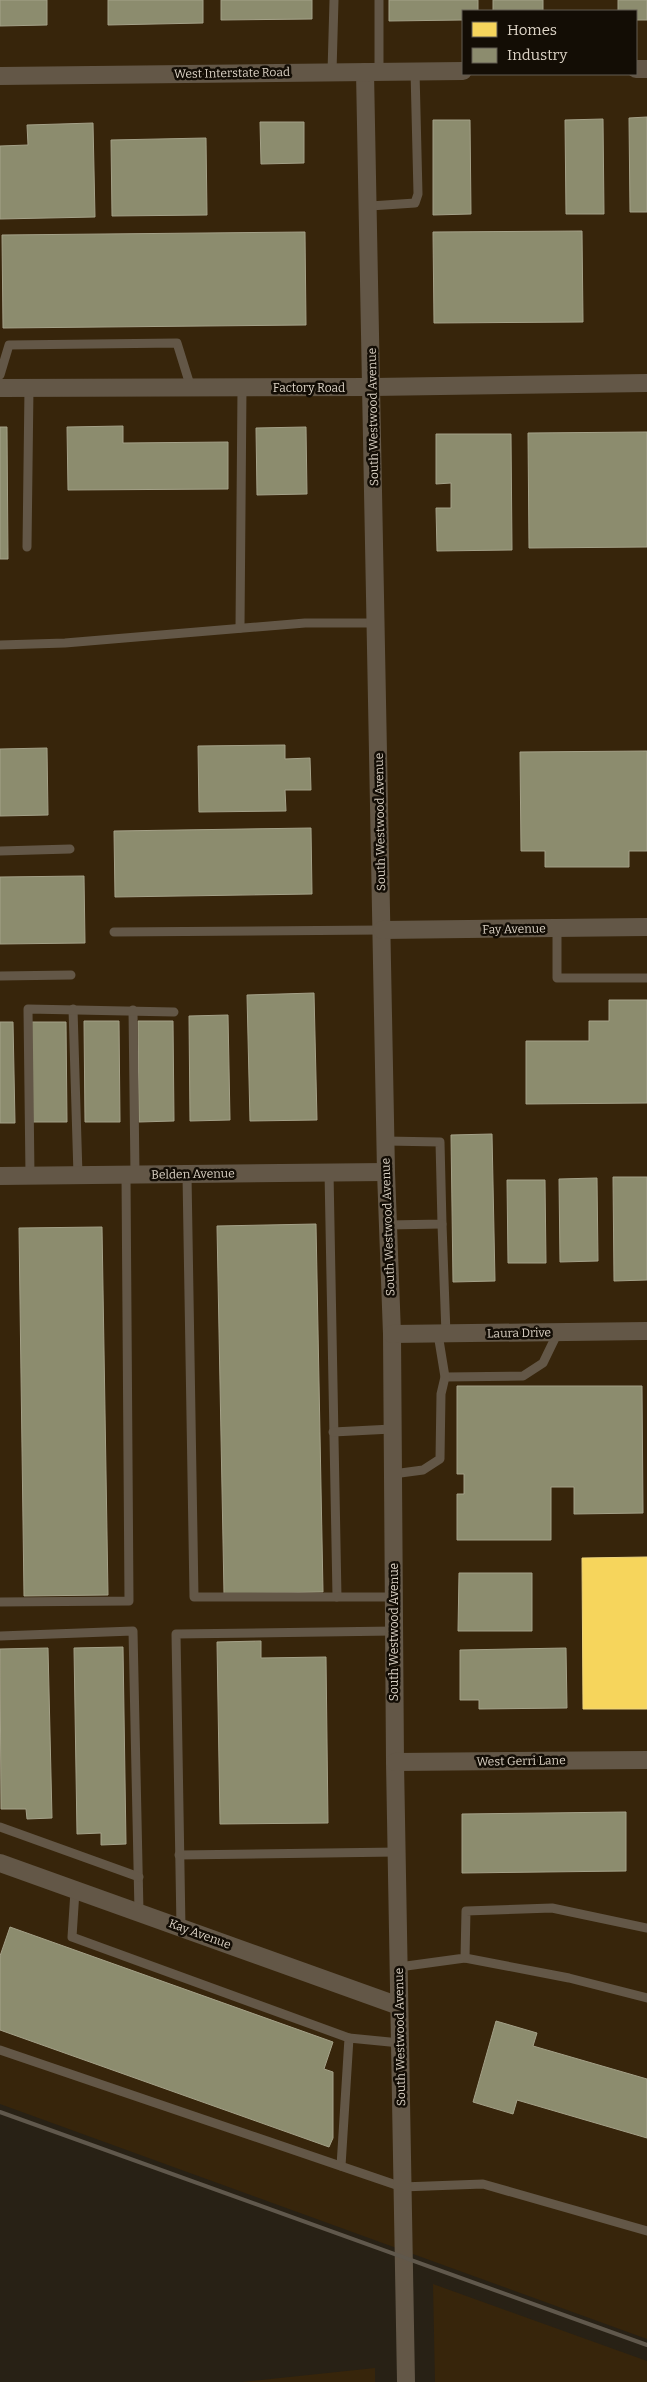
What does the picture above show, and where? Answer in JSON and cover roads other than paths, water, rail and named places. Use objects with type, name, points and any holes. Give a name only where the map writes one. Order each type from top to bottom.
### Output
[{"type":"street","name":"West Interstate Road","points":[[0,76],[462,71]]},
{"type":"street","name":"South Westwood Avenue","points":[[372,72],[370,206],[386,1172],[392,1334],[395,1762],[406,2382]]},
{"type":"street","name":"Factory Road","points":[[0,388],[373,388],[647,383]]},
{"type":"street","name":"Fay Avenue","points":[[382,930],[647,927]]},
{"type":"street","name":"Belden Avenue","points":[[0,1176],[386,1172]]},
{"type":"street","name":"Laura Drive","points":[[392,1334],[647,1331]]},
{"type":"street","name":"West Gerri Lane","points":[[395,1762],[647,1760]]},
{"type":"street","name":"Kay Avenue","points":[[0,1863],[75,1892],[139,1912],[399,2006]]},
{"type":"lane","points":[[332,72],[334,0]]},
{"type":"lane","points":[[372,72],[379,0]]},
{"type":"lane","points":[[370,206],[415,202],[418,194],[415,71]]},
{"type":"lane","points":[[0,375],[9,345],[177,343],[191,388]]},
{"type":"lane","points":[[27,547],[28,388]]},
{"type":"lane","points":[[240,628],[242,388]]},
{"type":"lane","points":[[0,645],[65,643],[305,623],[377,623]]},
{"type":"lane","points":[[0,851],[70,849]]},
{"type":"lane","points":[[557,928],[557,978],[647,978]]},
{"type":"lane","points":[[114,932],[382,930]]},
{"type":"lane","points":[[0,976],[71,975]]},
{"type":"lane","points":[[30,1175],[28,1009],[174,1012]]},
{"type":"lane","points":[[73,1009],[78,1175]]},
{"type":"lane","points":[[0,1602],[129,1601],[130,1175],[133,1010]]},
{"type":"lane","points":[[386,1141],[440,1142],[442,1224],[442,1334],[445,1377],[441,1394],[440,1459],[424,1470],[393,1474]]},
{"type":"lane","points":[[329,1172],[337,1597]]},
{"type":"lane","points":[[187,1174],[194,1597],[394,1596]]},
{"type":"lane","points":[[388,1225],[442,1224]]},
{"type":"lane","points":[[445,1377],[524,1376],[543,1363],[558,1332]]},
{"type":"lane","points":[[333,1432],[392,1429]]},
{"type":"lane","points":[[0,1636],[133,1631],[139,1912]]},
{"type":"lane","points":[[181,1928],[182,1895],[179,1855],[176,1634],[394,1631]]},
{"type":"lane","points":[[0,1826],[139,1877]]},
{"type":"lane","points":[[179,1855],[397,1852]]},
{"type":"lane","points":[[75,1892],[72,1937],[349,2038],[400,2043]]},
{"type":"lane","points":[[465,1958],[466,1911],[552,1908],[647,1928]]},
{"type":"lane","points":[[399,1967],[465,1958],[569,1978],[647,1998]]},
{"type":"lane","points":[[341,2166],[349,2038]]},
{"type":"lane","points":[[0,2050],[402,2186],[483,2184],[647,2232]]},
{"type":"railway","points":[[0,2112],[647,2345]]}]
